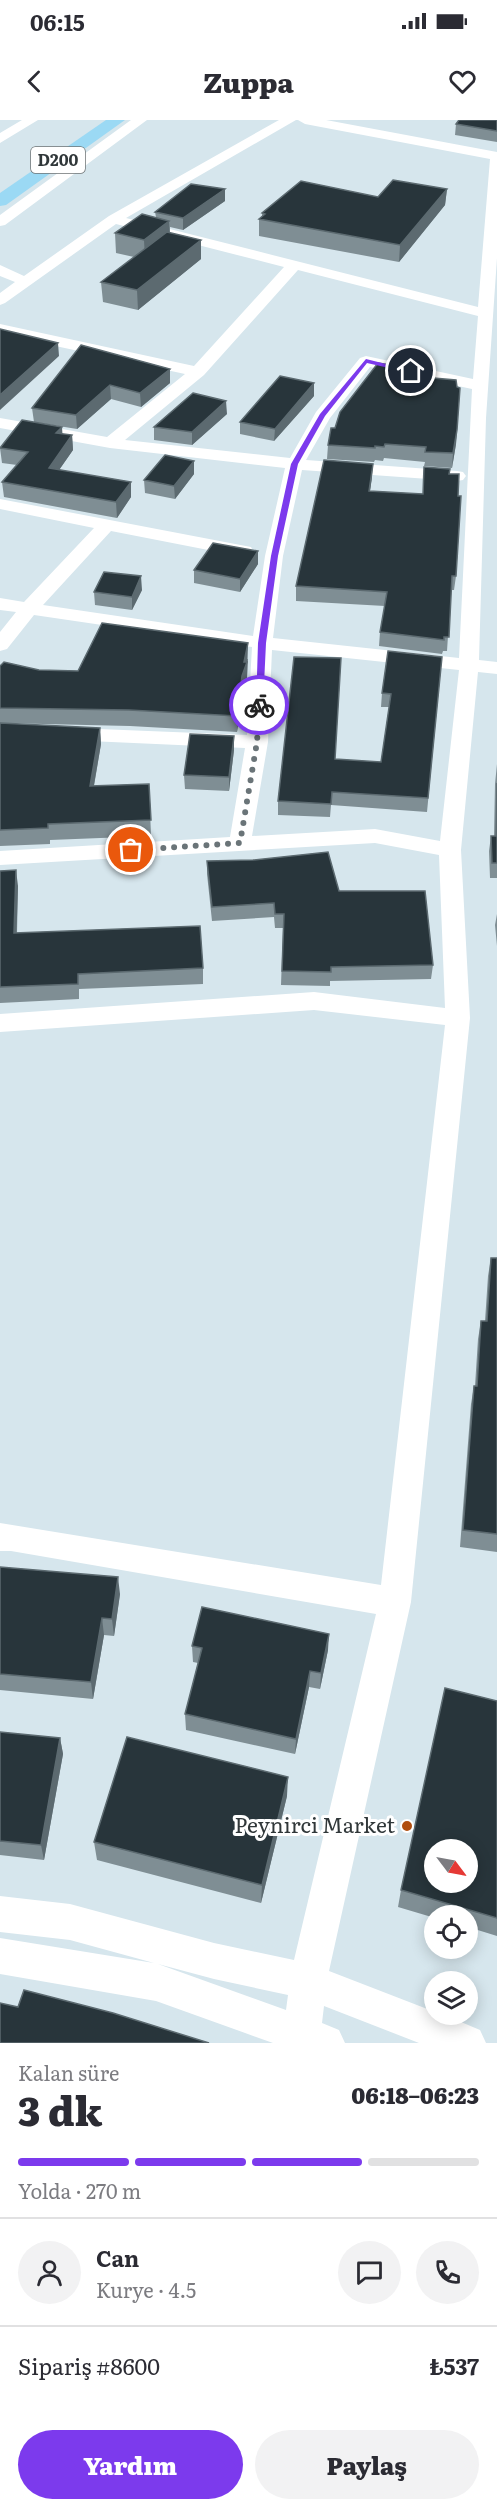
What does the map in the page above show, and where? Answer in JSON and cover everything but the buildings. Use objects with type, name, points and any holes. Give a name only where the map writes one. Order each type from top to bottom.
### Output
[{"type":"highway","name":"D200","points":[[0,201],[117,120]]},
{"type":"street","points":[[0,139],[7,129],[31,120]]},
{"type":"street","points":[[0,222],[112,138],[140,120]]},
{"type":"street","points":[[0,300],[114,219],[289,120]]},
{"type":"street","points":[[0,1956],[156,1982],[314,2039],[308,1981],[396,1602],[458,1018],[450,850],[469,666],[476,477],[487,418],[480,386],[497,156],[305,120]]},
{"type":"street","points":[[114,219],[485,314]]},
{"type":"street","points":[[110,443],[198,372],[295,264]]},
{"type":"street","points":[[0,270],[26,282]]},
{"type":"street","points":[[0,329],[198,372]]},
{"type":"street","points":[[240,843],[257,742],[262,643],[274,556],[295,464],[322,416],[366,361],[480,386]]},
{"type":"street","points":[[0,423],[110,443],[295,464],[476,477]]},
{"type":"street","points":[[0,504],[274,556]]},
{"type":"street","points":[[0,645],[29,609],[107,524]]},
{"type":"street","points":[[0,604],[262,643],[497,668]]},
{"type":"street","points":[[0,731],[257,742]]},
{"type":"street","points":[[0,858],[375,836],[450,850]]},
{"type":"street","points":[[0,1023],[314,1001],[458,1018]]},
{"type":"street","points":[[0,1537],[396,1602]]},
{"type":"street","points":[[0,1914],[70,1922],[214,1961],[308,1981],[467,2043]]},
{"type":"way so far","points":[[131,850],[240,843],[257,742],[259,705]]},
{"type":"place","name":"Peynirci Market","points":[[407,1826]]},
{"type":"route","points":[[259,705],[262,643],[274,556],[295,464],[322,416],[366,361],[411,371]]}]
